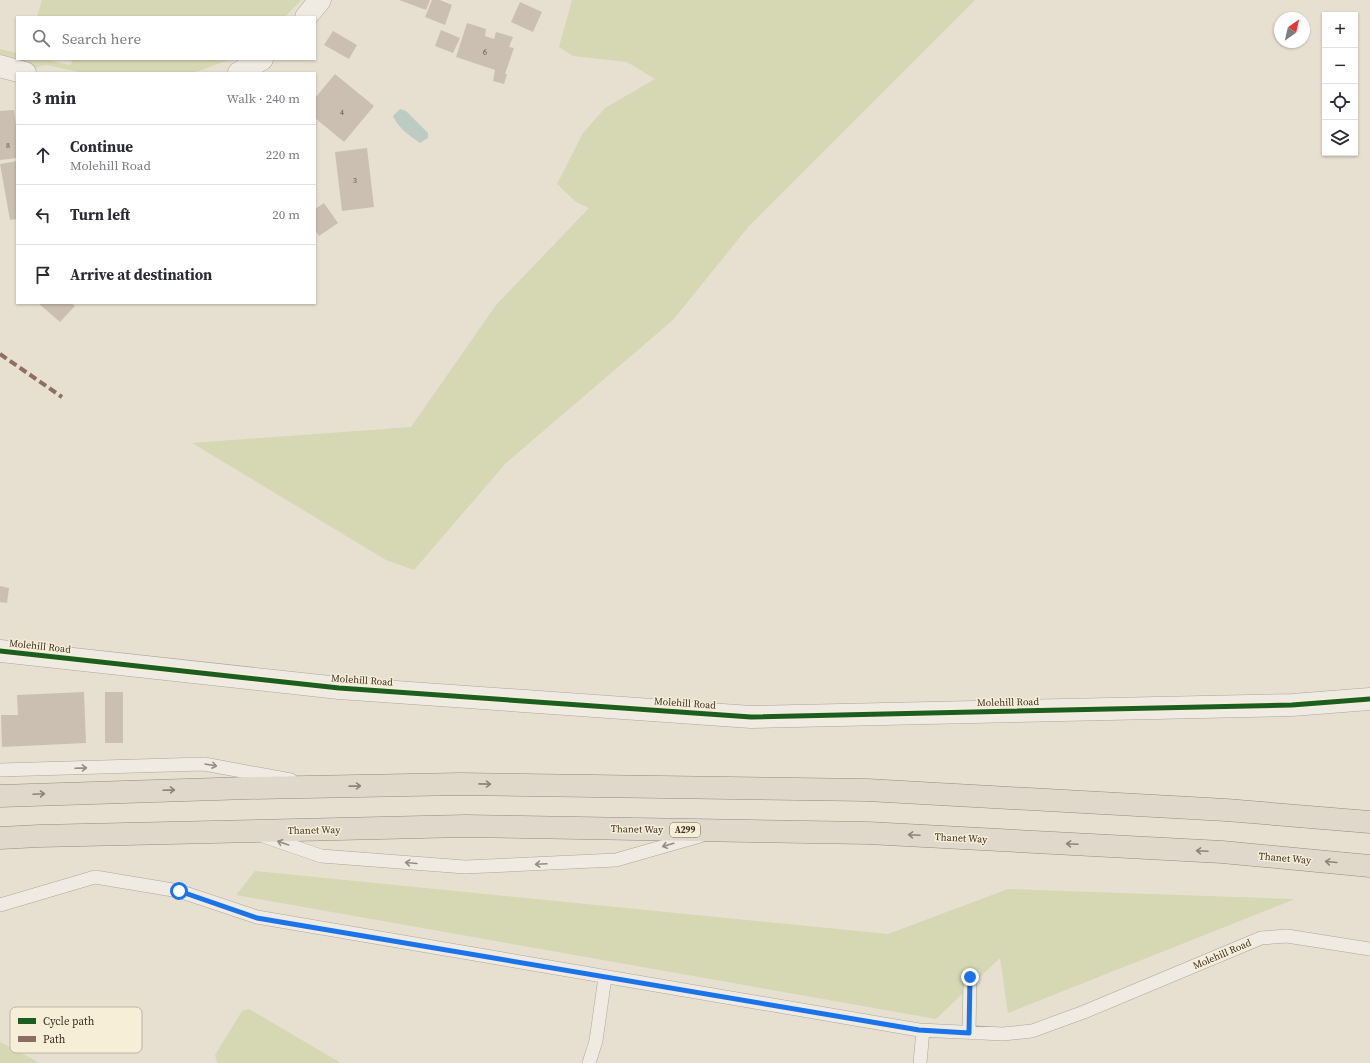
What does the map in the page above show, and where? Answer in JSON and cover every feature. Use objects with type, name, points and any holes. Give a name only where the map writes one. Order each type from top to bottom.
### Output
[{"type":"highway","points":[[0,796],[327,786],[461,784],[867,790],[1226,810],[1370,822]]},
{"type":"highway","name":"Thanet Way","points":[[0,838],[465,826],[868,833],[1222,852],[1370,866]]},
{"type":"street","points":[[307,16],[320,0]]},
{"type":"street","points":[[241,72],[260,60]]},
{"type":"street","points":[[0,66],[21,72]]},
{"type":"street","name":"Molehill Road","points":[[1,653],[339,688],[750,717],[1292,705],[1370,699]]},
{"type":"lane","points":[[0,770],[204,764],[327,786]]},
{"type":"lane","points":[[249,831],[321,856],[465,867],[616,860],[719,830]]},
{"type":"lane","name":"Molehill Road","points":[[0,905],[95,877],[179,891],[257,918],[923,1030],[969,1033],[1003,1034],[1032,1031],[1084,1012],[1261,938],[1287,936],[1370,949]]},
{"type":"lane","points":[[589,1063],[596,1041],[605,977]]},
{"type":"lane","points":[[969,1033],[970,977]]},
{"type":"lane","points":[[920,1063],[923,1030]]},
{"type":"green space","points":[[42,0],[301,0],[286,16],[37,16]]},
{"type":"green space","points":[[572,0],[975,0],[749,226],[673,320],[506,463],[414,570],[386,560],[192,443],[411,427],[496,305],[589,208],[576,202],[557,184],[583,133],[605,108],[655,79],[627,62],[573,56],[559,47]]},
{"type":"green space","points":[[0,49],[16,53],[16,58],[0,54]]},
{"type":"green space","points":[[17,60],[48,60],[69,65],[72,63],[71,60],[228,60],[195,72],[78,72],[47,65],[40,66],[31,71],[21,67]]},
{"type":"green space","points":[[255,871],[888,934],[1008,889],[1295,899],[1008,1013],[1000,958],[936,1019],[236,895]]},
{"type":"green space","points":[[249,1009],[341,1063],[217,1063],[215,1055],[242,1011]]},
{"type":"green space","points":[[0,1042],[10,1047],[10,1053],[21,1053],[40,1063],[0,1063]]},
{"type":"shaded area","points":[[400,109],[406,111],[428,133],[428,138],[420,143],[401,128],[393,116]]},
{"type":"building","points":[[399,0],[430,0],[426,10]]},
{"type":"building","points":[[432,0],[440,0],[452,5],[445,25],[425,17]]},
{"type":"building","points":[[520,2],[542,12],[533,32],[511,22]]},
{"type":"building","points":[[467,23],[486,29],[485,36],[494,39],[496,32],[513,37],[509,47],[514,48],[505,74],[507,74],[504,84],[493,81],[495,70],[456,57]]},
{"type":"building","points":[[441,30],[460,38],[453,53],[435,46]]},
{"type":"building","points":[[333,31],[357,45],[349,59],[324,45]]},
{"type":"building","points":[[335,74],[374,106],[344,142],[316,119],[316,97]]},
{"type":"building","points":[[14,110],[16,125],[16,158],[0,160],[0,111]]},
{"type":"building","points":[[367,148],[374,207],[342,211],[335,152]]},
{"type":"building","points":[[16,161],[16,219],[10,220],[0,164]]},
{"type":"building","points":[[324,203],[338,223],[319,236],[316,232],[316,208]]},
{"type":"building","points":[[39,304],[72,304],[75,306],[60,322]]},
{"type":"building","points":[[0,586],[9,588],[7,603],[0,602]]},
{"type":"building","points":[[84,692],[86,743],[2,747],[1,715],[18,715],[17,695]]},
{"type":"building","points":[[105,692],[123,692],[123,743],[105,743]]},
{"type":"marked path","points":[[0,354],[62,397]]},
{"type":"cycle path","points":[[0,651],[339,688],[751,717],[1292,705],[1370,699]]},
{"type":"route","points":[[179,891],[257,918],[919,1030],[969,1033],[970,977]]}]
